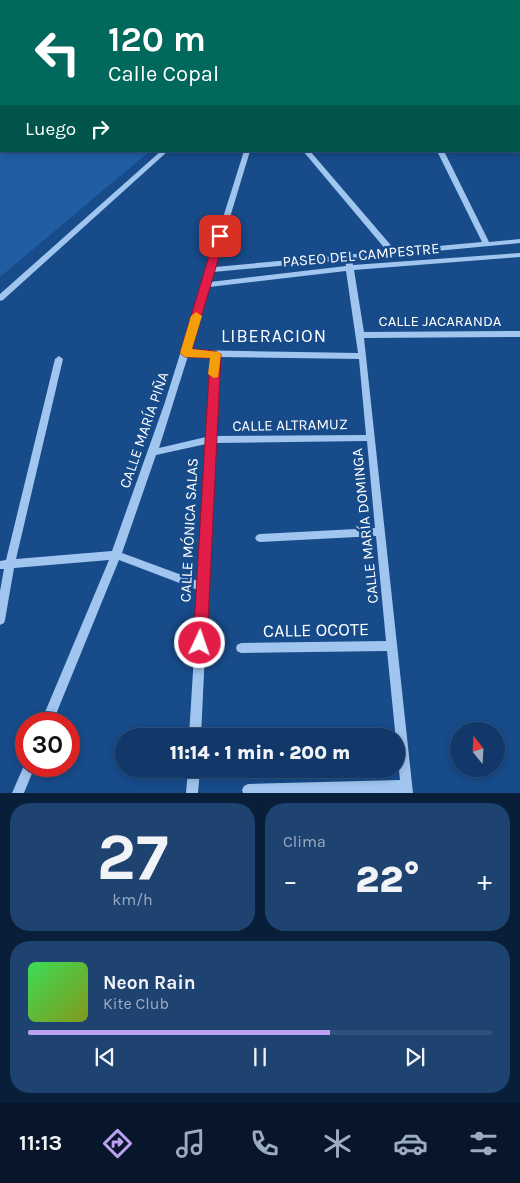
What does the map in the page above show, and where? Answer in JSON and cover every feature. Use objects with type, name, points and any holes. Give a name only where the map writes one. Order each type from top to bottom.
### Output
[{"type":"street","points":[[0,298],[164,152]]},
{"type":"street","name":"CALLE MARÍA PIÑA","points":[[51,712],[116,555],[185,353],[247,152]]},
{"type":"street","points":[[307,152],[392,252]]},
{"type":"street","points":[[440,152],[486,243]]},
{"type":"street","name":"PASEO DEL CAMPESTRE","points":[[209,270],[520,241]]},
{"type":"street","name":"PASEO DEL CAMPESTRE","points":[[206,285],[351,268],[520,254]]},
{"type":"street","name":"CALLE MARÍA DOMINGA","points":[[348,256],[363,356],[407,790]]},
{"type":"street","name":"CALLE JACARANDA","points":[[360,335],[520,334]]},
{"type":"street","points":[[185,353],[363,356]]},
{"type":"street","name":"CALLE MÓNICA SALAS","points":[[195,728],[215,354]]},
{"type":"street","points":[[0,620],[5,565],[59,358]]},
{"type":"street","name":"CALLE ALTRAMUZ","points":[[151,453],[210,440],[371,438]]},
{"type":"street","points":[[260,538],[380,532]]},
{"type":"street","points":[[5,565],[116,555],[202,588]]},
{"type":"street","name":"CALLE OCOTE","points":[[241,648],[392,646]]},
{"type":"street","points":[[18,793],[25,777]]},
{"type":"street","points":[[192,793],[193,778]]},
{"type":"street","points":[[248,790],[407,790]]},
{"type":"shaded area","points":[[0,152],[149,152],[0,277]]},
{"type":"slow traffic","points":[[196,316],[185,353],[215,354],[214,374]]},
{"type":"district","name":"LIBERACION","points":[[274,336]]},
{"type":"route","points":[[200,643],[215,354],[185,353],[220,236]]}]
